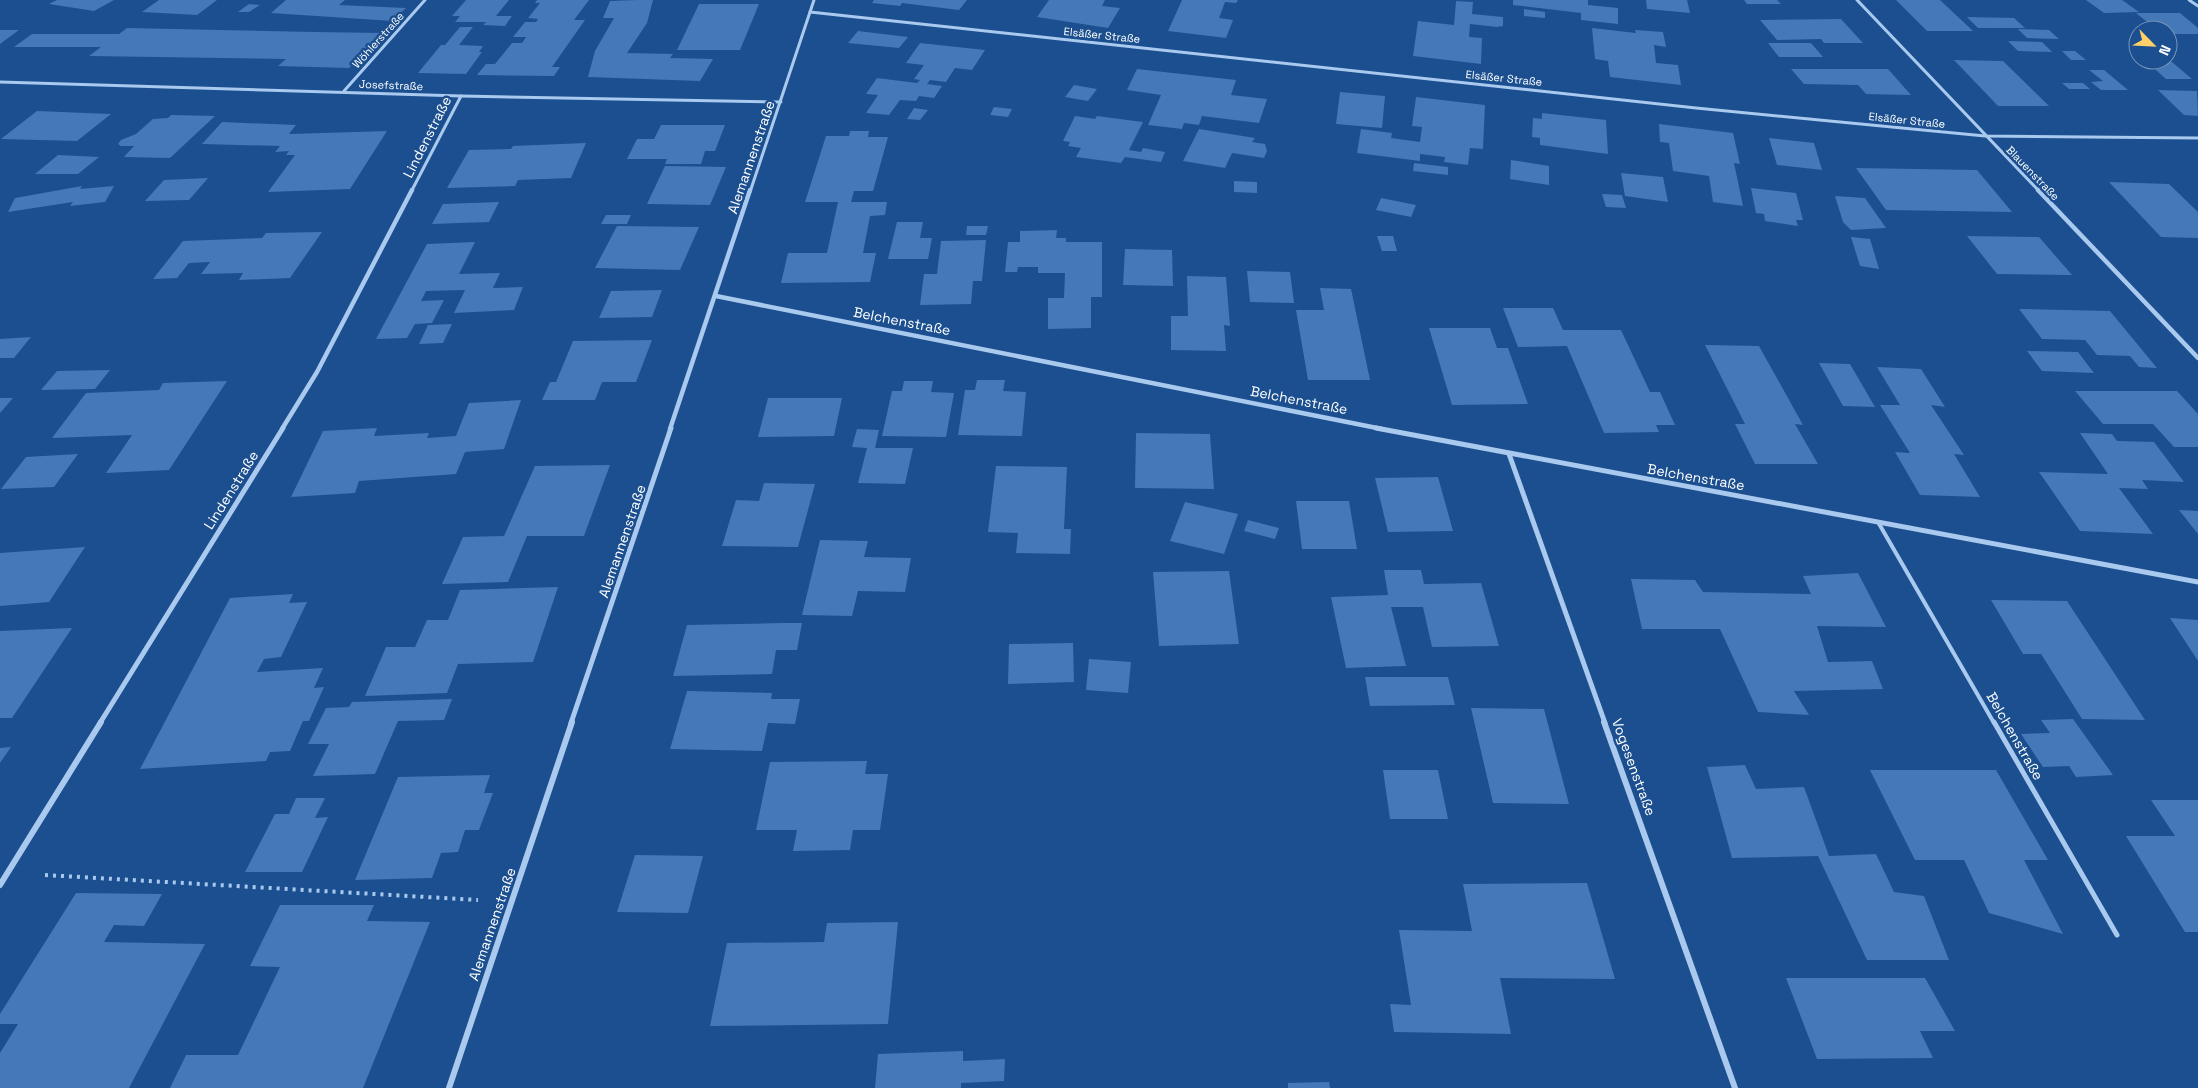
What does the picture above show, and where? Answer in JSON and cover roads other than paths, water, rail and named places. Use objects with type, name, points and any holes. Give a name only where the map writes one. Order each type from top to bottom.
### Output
[{"type":"street","name":"Wöhlerstraße","points":[[344,91],[425,0]]},
{"type":"street","name":"Alemannenstraße","points":[[449,1088],[814,0]]},
{"type":"street","name":"Blauenstraße","points":[[1857,0],[2198,358]]},
{"type":"street","points":[[2189,0],[2198,6]]},
{"type":"street","name":"Elsäßer Straße","points":[[810,12],[1686,107],[1985,136],[2198,138]]},
{"type":"street","name":"Josefstraße","points":[[0,82],[461,96],[781,102]]},
{"type":"street","name":"Lindenstraße","points":[[0,885],[317,372],[461,96]]},
{"type":"street","name":"Belchenstraße","points":[[716,296],[1509,454],[2198,582]]},
{"type":"street","name":"Vogesenstraße","points":[[1509,454],[1736,1088]]},
{"type":"lane","name":"Belchenstraße","points":[[1878,522],[2117,935]]}]
